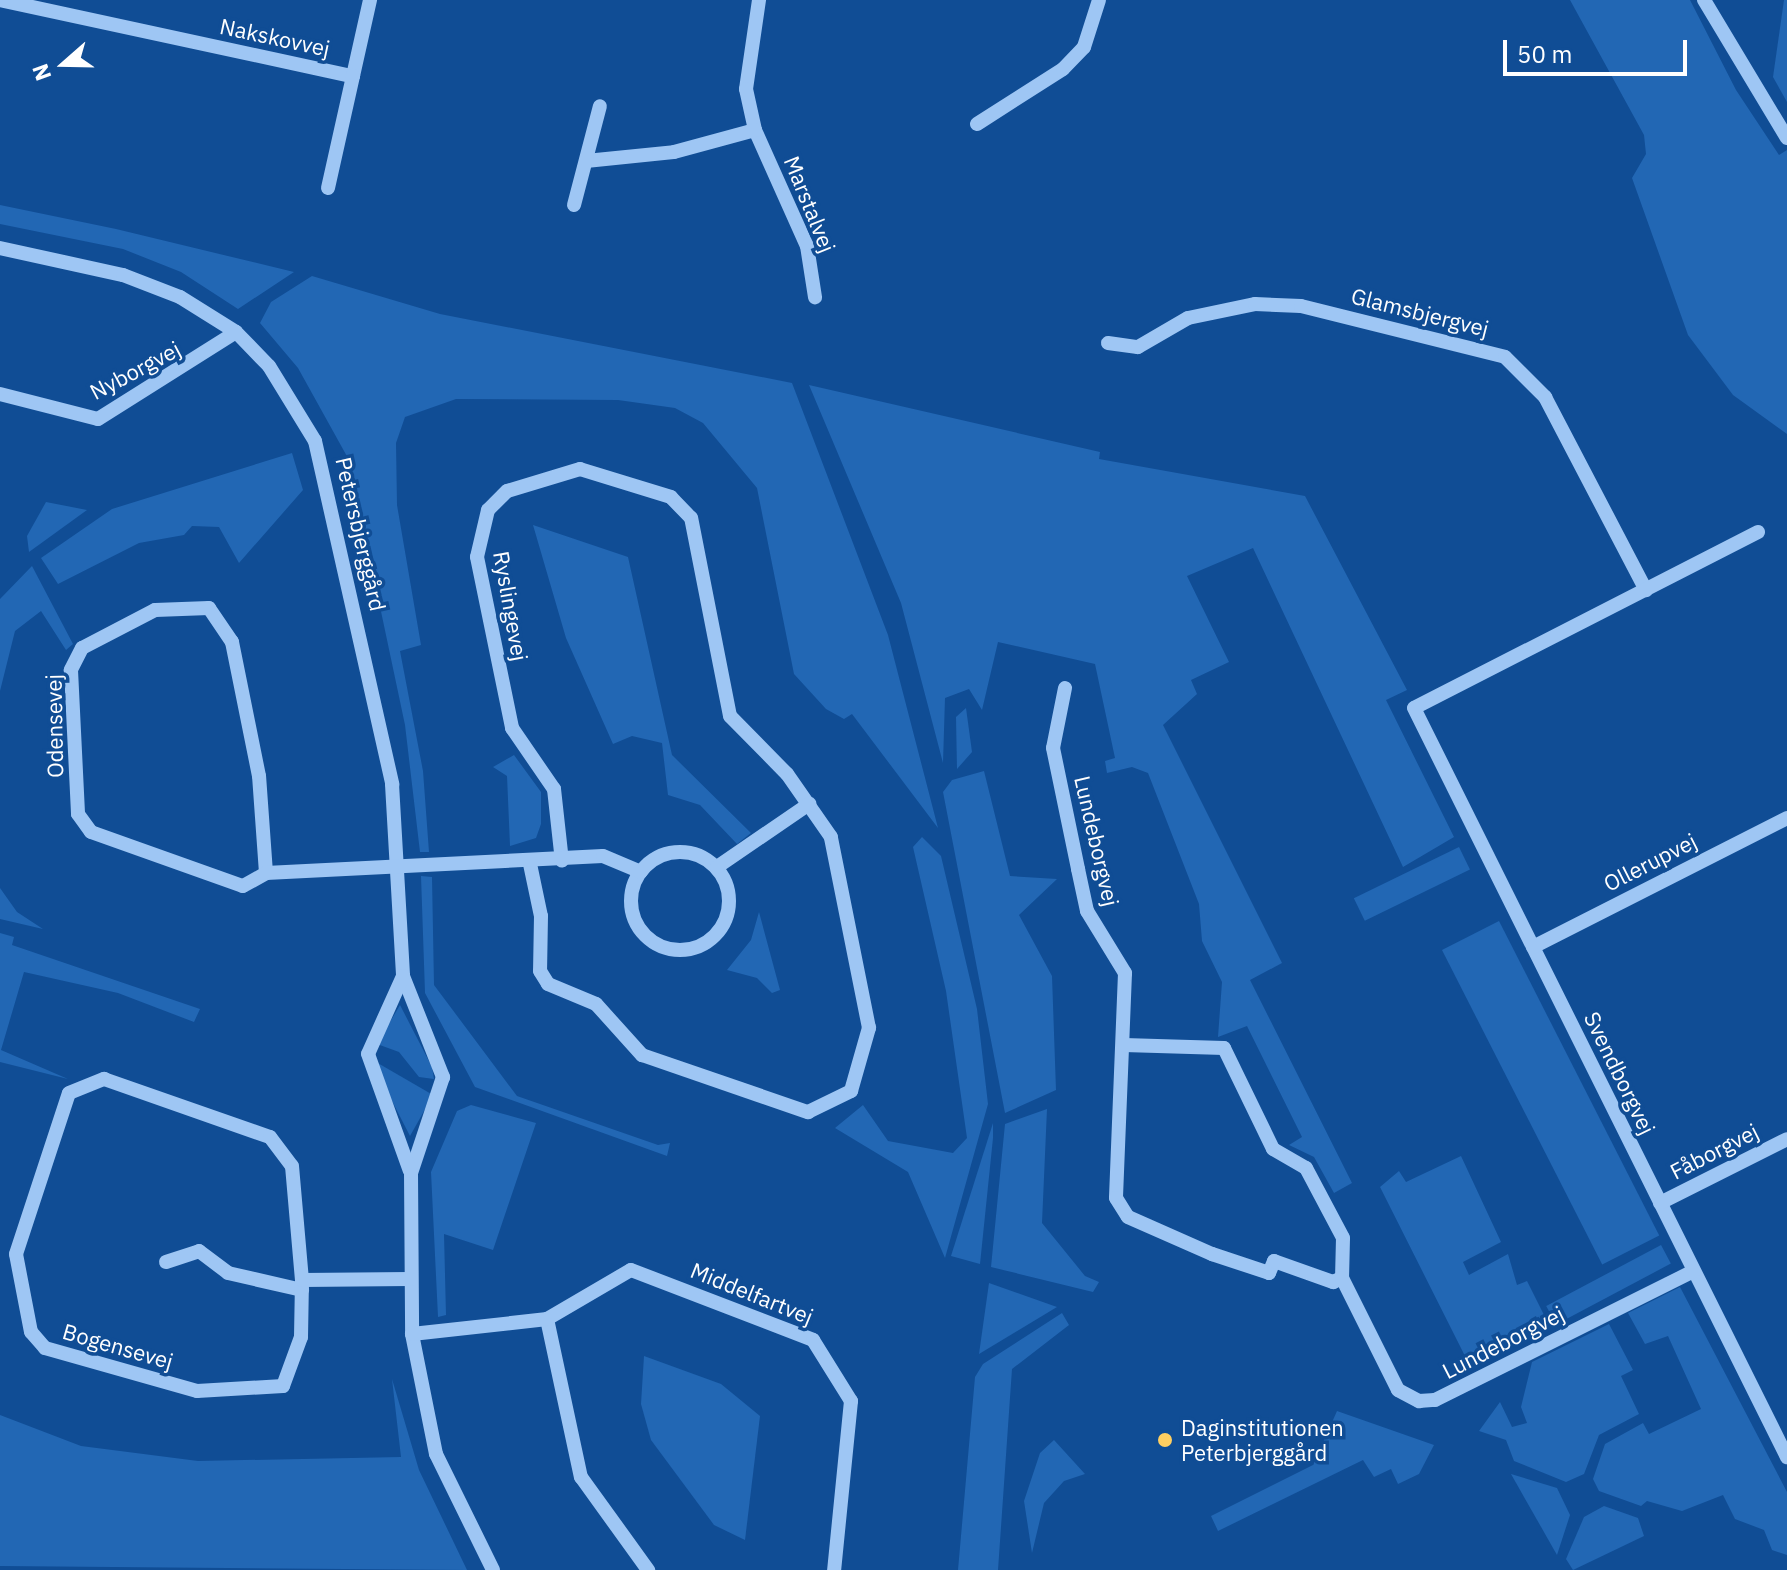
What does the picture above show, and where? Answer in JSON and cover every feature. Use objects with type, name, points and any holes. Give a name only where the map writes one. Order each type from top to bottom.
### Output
[{"type":"street","name":"Nakskovvej","points":[[0,0],[353,76]]},
{"type":"street","name":"Nakskovvej","points":[[328,188],[370,0]]},
{"type":"street","name":"Marstalvej","points":[[759,0],[746,50],[755,130],[807,246],[815,297]]},
{"type":"street","points":[[977,124],[1063,69],[1084,47],[1099,0]]},
{"type":"street","points":[[1704,0],[1787,138]]},
{"type":"street","points":[[574,205],[600,106]]},
{"type":"street","points":[[586,161],[674,152],[755,130]]},
{"type":"street","name":"Petersbjerggård","points":[[0,248],[123,275],[180,297],[236,332],[296,405],[334,500],[392,784],[403,976],[443,1077],[411,1173],[412,1334],[436,1454],[493,1570]]},
{"type":"street","name":"Glamsbjergvej","points":[[1108,343],[1138,347],[1188,318],[1255,304],[1301,306],[1505,357],[1545,397],[1646,590]]},
{"type":"street","name":"Nyborgvej","points":[[0,394],[98,419],[236,332]]},
{"type":"street","name":"Ryslingevej","points":[[530,864],[541,916],[540,971],[548,984],[596,1004],[642,1055],[808,1112],[827,1109],[851,1091],[869,1028],[831,837],[809,804],[730,716],[691,518],[671,497],[580,469],[531,479],[488,510],[477,557],[512,728],[554,789],[562,861]]},
{"type":"street","points":[[1646,590],[1758,532]]},
{"type":"street","name":"Svendborgvej","points":[[1646,590],[1414,708],[1787,1457]]},
{"type":"street","name":"Odensevej","points":[[266,873],[259,776],[232,642],[209,608],[155,610],[82,648],[71,670],[77,798],[91,832],[243,886],[266,873],[398,868]]},
{"type":"street","name":"Lundeborgvej","points":[[1065,688],[1053,748],[1087,911],[1125,973],[1116,1198],[1128,1217],[1269,1273],[1274,1261],[1333,1282],[1342,1278]]},
{"type":"street","points":[[717,867],[809,804]]},
{"type":"street","name":"Ollerupvej","points":[[1533,947],[1787,818]]},
{"type":"street","points":[[678,851],[717,867],[729,892],[724,924],[708,942],[683,950],[659,946],[637,925],[631,898],[641,872],[678,851]]},
{"type":"street","points":[[398,868],[530,864],[603,856],[641,872]]},
{"type":"street","name":"Petersbjerggård","points":[[403,976],[368,1054],[411,1173]]},
{"type":"street","name":"Lundeborgvej","points":[[1124,1045],[1224,1048],[1273,1149],[1306,1168],[1336,1224],[1342,1278],[1398,1390],[1419,1401],[1435,1400],[1694,1271]]},
{"type":"street","name":"Bogensevej","points":[[104,1079],[270,1137],[292,1166],[302,1285],[301,1337],[283,1386],[197,1391],[45,1348],[31,1332],[16,1254],[69,1093],[104,1079]]},
{"type":"street","name":"Fåborgvej","points":[[1660,1203],[1787,1139]]},
{"type":"street","points":[[166,1262],[199,1251],[228,1273],[302,1285],[410,1279]]},
{"type":"street","name":"Middelfartvej","points":[[547,1319],[569,1299],[631,1270],[813,1340],[851,1401],[834,1570]]},
{"type":"street","points":[[412,1334],[547,1319],[554,1380],[581,1477],[648,1570]]},
{"type":"shaded area","points":[[1570,0],[1690,0],[1736,90],[1779,155],[1787,150],[1787,434],[1733,395],[1688,335],[1632,178],[1646,154],[1644,135]]},
{"type":"shaded area","points":[[1784,0],[1787,0],[1787,102],[1773,77]]},
{"type":"shaded area","points":[[0,205],[294,272],[238,309],[181,272],[123,249],[0,224]]},
{"type":"shaded area","points":[[312,276],[440,314],[792,383],[888,635],[938,828],[852,714],[844,719],[826,709],[794,674],[757,488],[703,423],[675,408],[618,400],[456,399],[405,417],[396,443],[397,505],[421,645],[400,651],[423,771],[429,852],[420,852],[405,725],[349,460],[298,368],[260,323],[271,302]]},
{"type":"shaded area","points":[[809,385],[1100,452],[1099,459],[1305,496],[1407,690],[1386,700],[1454,837],[1403,867],[1253,548],[1187,576],[1229,662],[1191,680],[1197,694],[1163,725],[1282,963],[1250,980],[1352,1183],[1334,1193],[1314,1157],[1289,1145],[1302,1137],[1247,1026],[1218,1037],[1222,982],[1202,941],[1199,904],[1148,773],[1132,767],[1107,773],[1105,761],[1115,758],[1095,664],[998,642],[982,710],[969,689],[945,698],[943,763],[901,603]]},
{"type":"shaded area","points":[[292,453],[303,490],[239,563],[219,527],[192,526],[184,535],[139,543],[58,584],[41,558],[112,509]]},
{"type":"shaded area","points":[[46,502],[87,510],[29,552],[27,536]]},
{"type":"shaded area","points":[[533,525],[628,557],[672,755],[751,833],[737,844],[700,805],[668,795],[662,743],[632,736],[613,744],[566,638]]},
{"type":"shaded area","points":[[32,566],[73,644],[66,650],[41,611],[15,631],[0,691],[0,599]]},
{"type":"shaded area","points":[[966,708],[972,752],[957,769],[956,717]]},
{"type":"shaded area","points":[[514,755],[541,792],[541,824],[536,838],[510,846],[507,776],[493,767]]},
{"type":"shaded area","points":[[984,771],[1010,876],[1057,879],[1019,915],[1052,976],[1056,1090],[1005,1113],[943,792],[952,780]]},
{"type":"shaded area","points":[[922,837],[941,856],[977,1009],[988,1104],[945,1258],[908,1172],[835,1128],[863,1105],[888,1141],[953,1153],[967,1138],[946,991],[913,847]]},
{"type":"shaded area","points":[[1459,847],[1470,869],[1365,921],[1354,898]]},
{"type":"shaded area","points":[[421,876],[432,877],[434,985],[517,1096],[658,1145],[670,1143],[667,1156],[475,1087],[425,993]]},
{"type":"shaded area","points":[[0,888],[17,912],[43,929],[0,919]]},
{"type":"shaded area","points":[[759,912],[780,990],[772,993],[757,978],[727,970],[751,940]]},
{"type":"shaded area","points":[[1499,921],[1659,1236],[1602,1265],[1442,950]]},
{"type":"shaded area","points":[[0,933],[14,937],[12,945],[200,1009],[194,1022],[118,993],[24,972],[1,1050],[68,1079],[0,1062]]},
{"type":"shaded area","points":[[400,1005],[432,1067],[434,1079],[419,1077],[399,1052],[377,1044]]},
{"type":"shaded area","points":[[376,1062],[433,1095],[410,1136],[374,1066]]},
{"type":"shaded area","points":[[471,1105],[536,1123],[493,1250],[444,1234],[446,1315],[438,1317],[431,1172],[457,1111]]},
{"type":"shaded area","points":[[1047,1109],[1042,1223],[1085,1276],[1099,1282],[1093,1292],[991,1267],[1005,1124]]},
{"type":"shaded area","points":[[993,1123],[993,1138],[980,1264],[951,1256]]},
{"type":"shaded area","points":[[1461,1156],[1501,1242],[1463,1262],[1469,1275],[1508,1254],[1517,1285],[1527,1281],[1550,1327],[1470,1366],[1380,1187],[1399,1171],[1406,1182]]},
{"type":"shaded area","points":[[1661,1245],[1671,1264],[1556,1325],[1546,1306]]},
{"type":"shaded area","points":[[989,1283],[1057,1307],[979,1354]]},
{"type":"shaded area","points":[[1680,1287],[1787,1492],[1787,1555],[1772,1550],[1764,1530],[1735,1519],[1723,1495],[1682,1511],[1647,1501],[1641,1506],[1599,1491],[1593,1479],[1605,1444],[1643,1423],[1649,1434],[1701,1409],[1668,1336],[1645,1344],[1628,1313]]},
{"type":"shaded area","points":[[1062,1313],[1069,1325],[1012,1369],[998,1570],[958,1570],[975,1377],[983,1364]]},
{"type":"shaded area","points":[[1609,1324],[1633,1370],[1621,1376],[1639,1414],[1599,1435],[1584,1474],[1566,1482],[1514,1461],[1506,1440],[1479,1431],[1500,1402],[1512,1427],[1527,1423],[1521,1407],[1532,1362]]},
{"type":"shaded area","points":[[644,1356],[721,1384],[760,1416],[745,1540],[714,1525],[651,1440],[641,1404]]},
{"type":"shaded area","points":[[392,1379],[419,1470],[467,1570],[0,1566],[0,1415],[81,1446],[198,1461],[401,1457]]},
{"type":"shaded area","points":[[1337,1411],[1434,1445],[1419,1474],[1398,1484],[1391,1469],[1374,1477],[1363,1460],[1218,1531],[1211,1516],[1313,1465]]},
{"type":"shaded area","points":[[1054,1440],[1085,1474],[1064,1481],[1044,1503],[1032,1553],[1024,1501],[1040,1453]]},
{"type":"shaded area","points":[[1511,1474],[1557,1488],[1570,1515],[1557,1555]]},
{"type":"shaded area","points":[[1604,1506],[1638,1518],[1644,1536],[1573,1570],[1566,1559],[1584,1517]]},
{"type":"place","name":"Daginstitutionen Peterbjerggård","points":[[1165,1440]]}]
